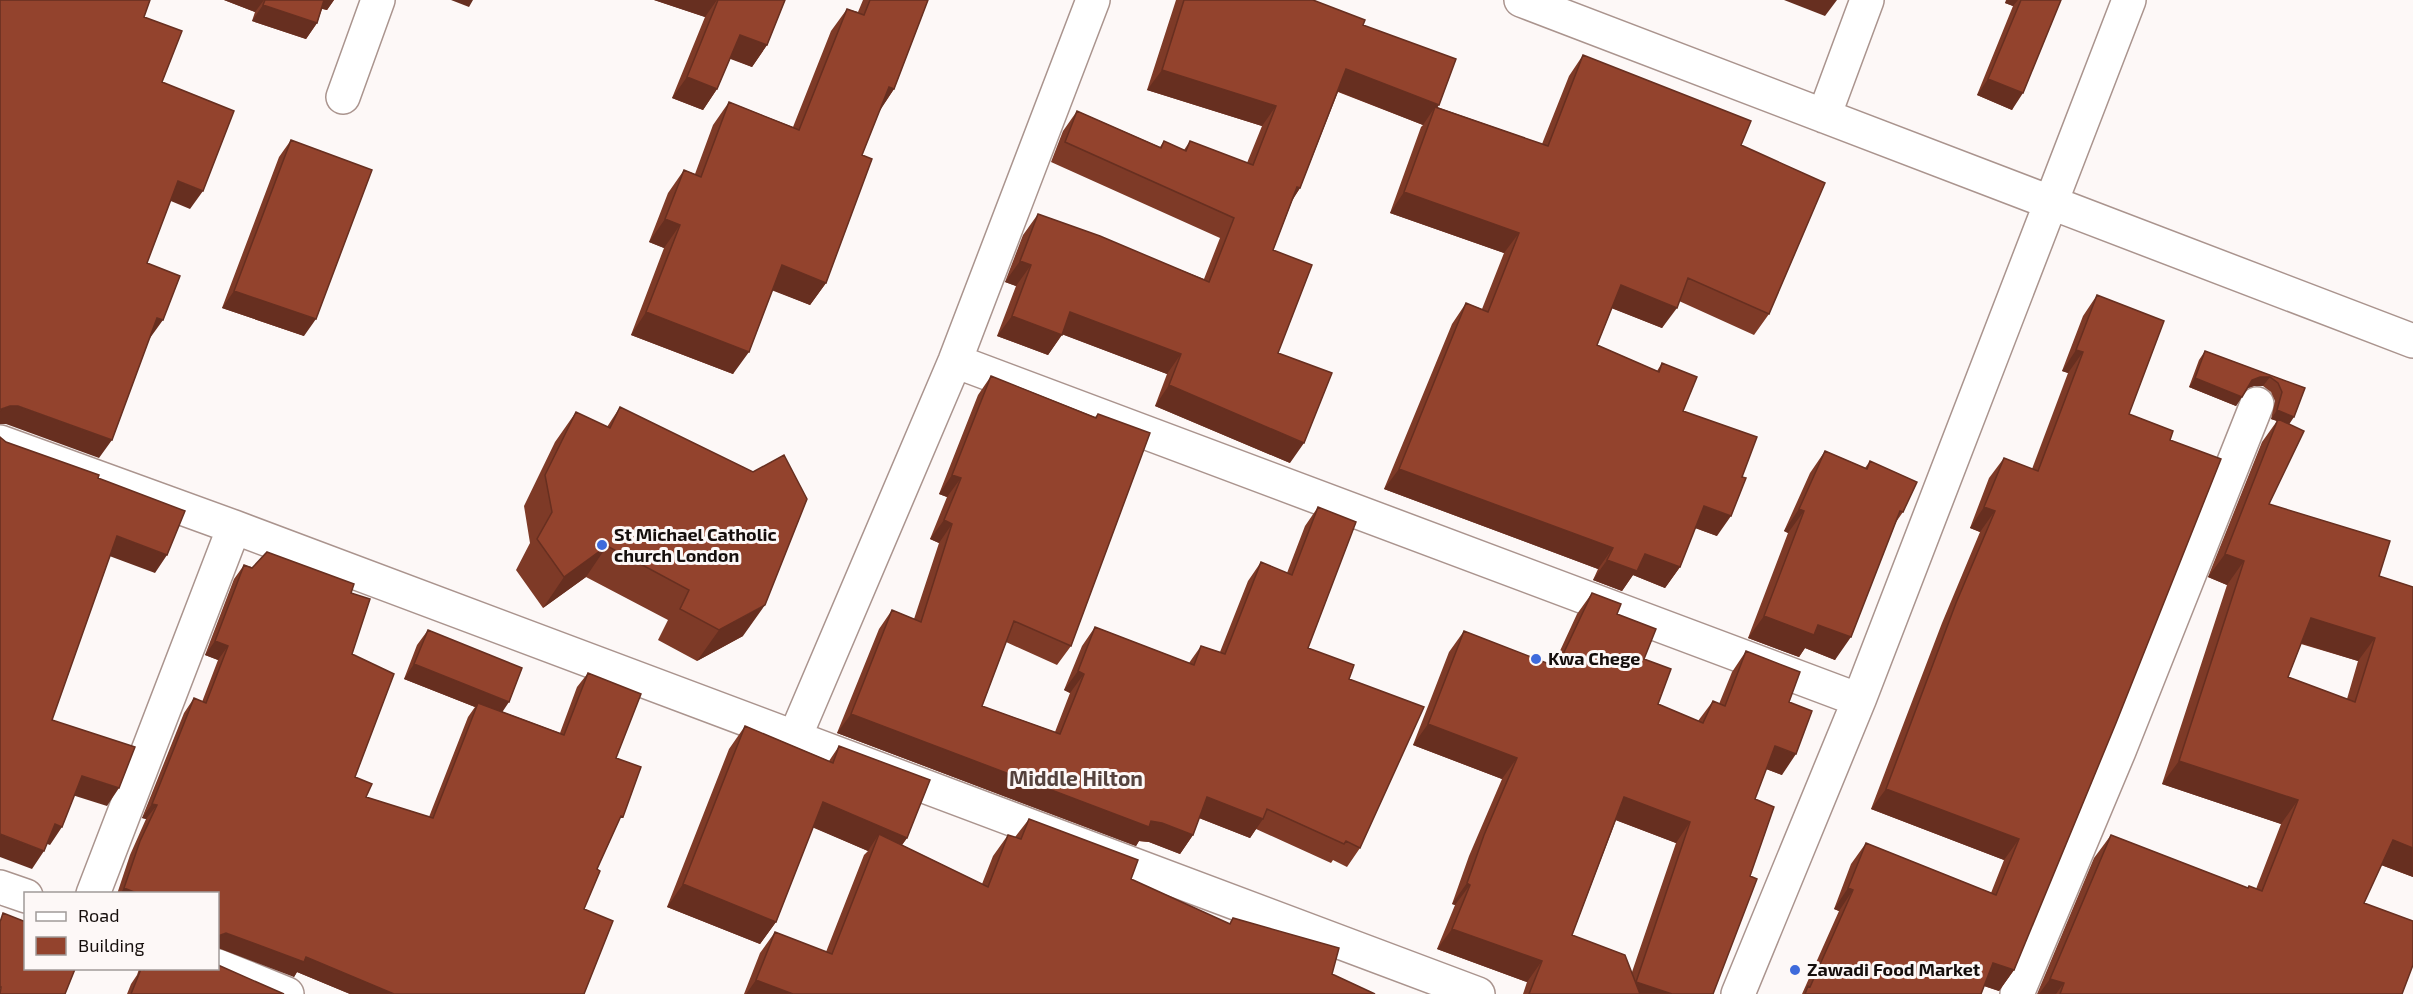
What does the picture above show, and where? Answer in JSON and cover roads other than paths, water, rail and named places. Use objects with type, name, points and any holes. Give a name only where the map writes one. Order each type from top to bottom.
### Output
[{"type":"street","points":[[343,97],[378,0]]},
{"type":"street","points":[[794,739],[955,361],[1093,0]]},
{"type":"street","points":[[1521,0],[2413,341]]},
{"type":"street","points":[[1824,116],[1867,0]]},
{"type":"street","points":[[1738,994],[1859,700],[2129,0]]},
{"type":"street","points":[[955,361],[1859,700]]},
{"type":"street","points":[[2017,994],[2118,752],[2257,404]]},
{"type":"street","points":[[0,442],[234,527],[1478,994]]},
{"type":"street","points":[[94,892],[234,527]]},
{"type":"street","points":[[0,886],[24,895]]},
{"type":"street","points":[[219,966],[287,994]]},
{"type":"place","name":"St Michael Catholic church London","points":[[602,545]]},
{"type":"place","name":"Kwa Chege","points":[[1536,659]]},
{"type":"place","name":"Zawadi Food Market","points":[[1795,970]]},
{"type":"district","name":"Middle Hilton","points":[[1076,779]]}]
